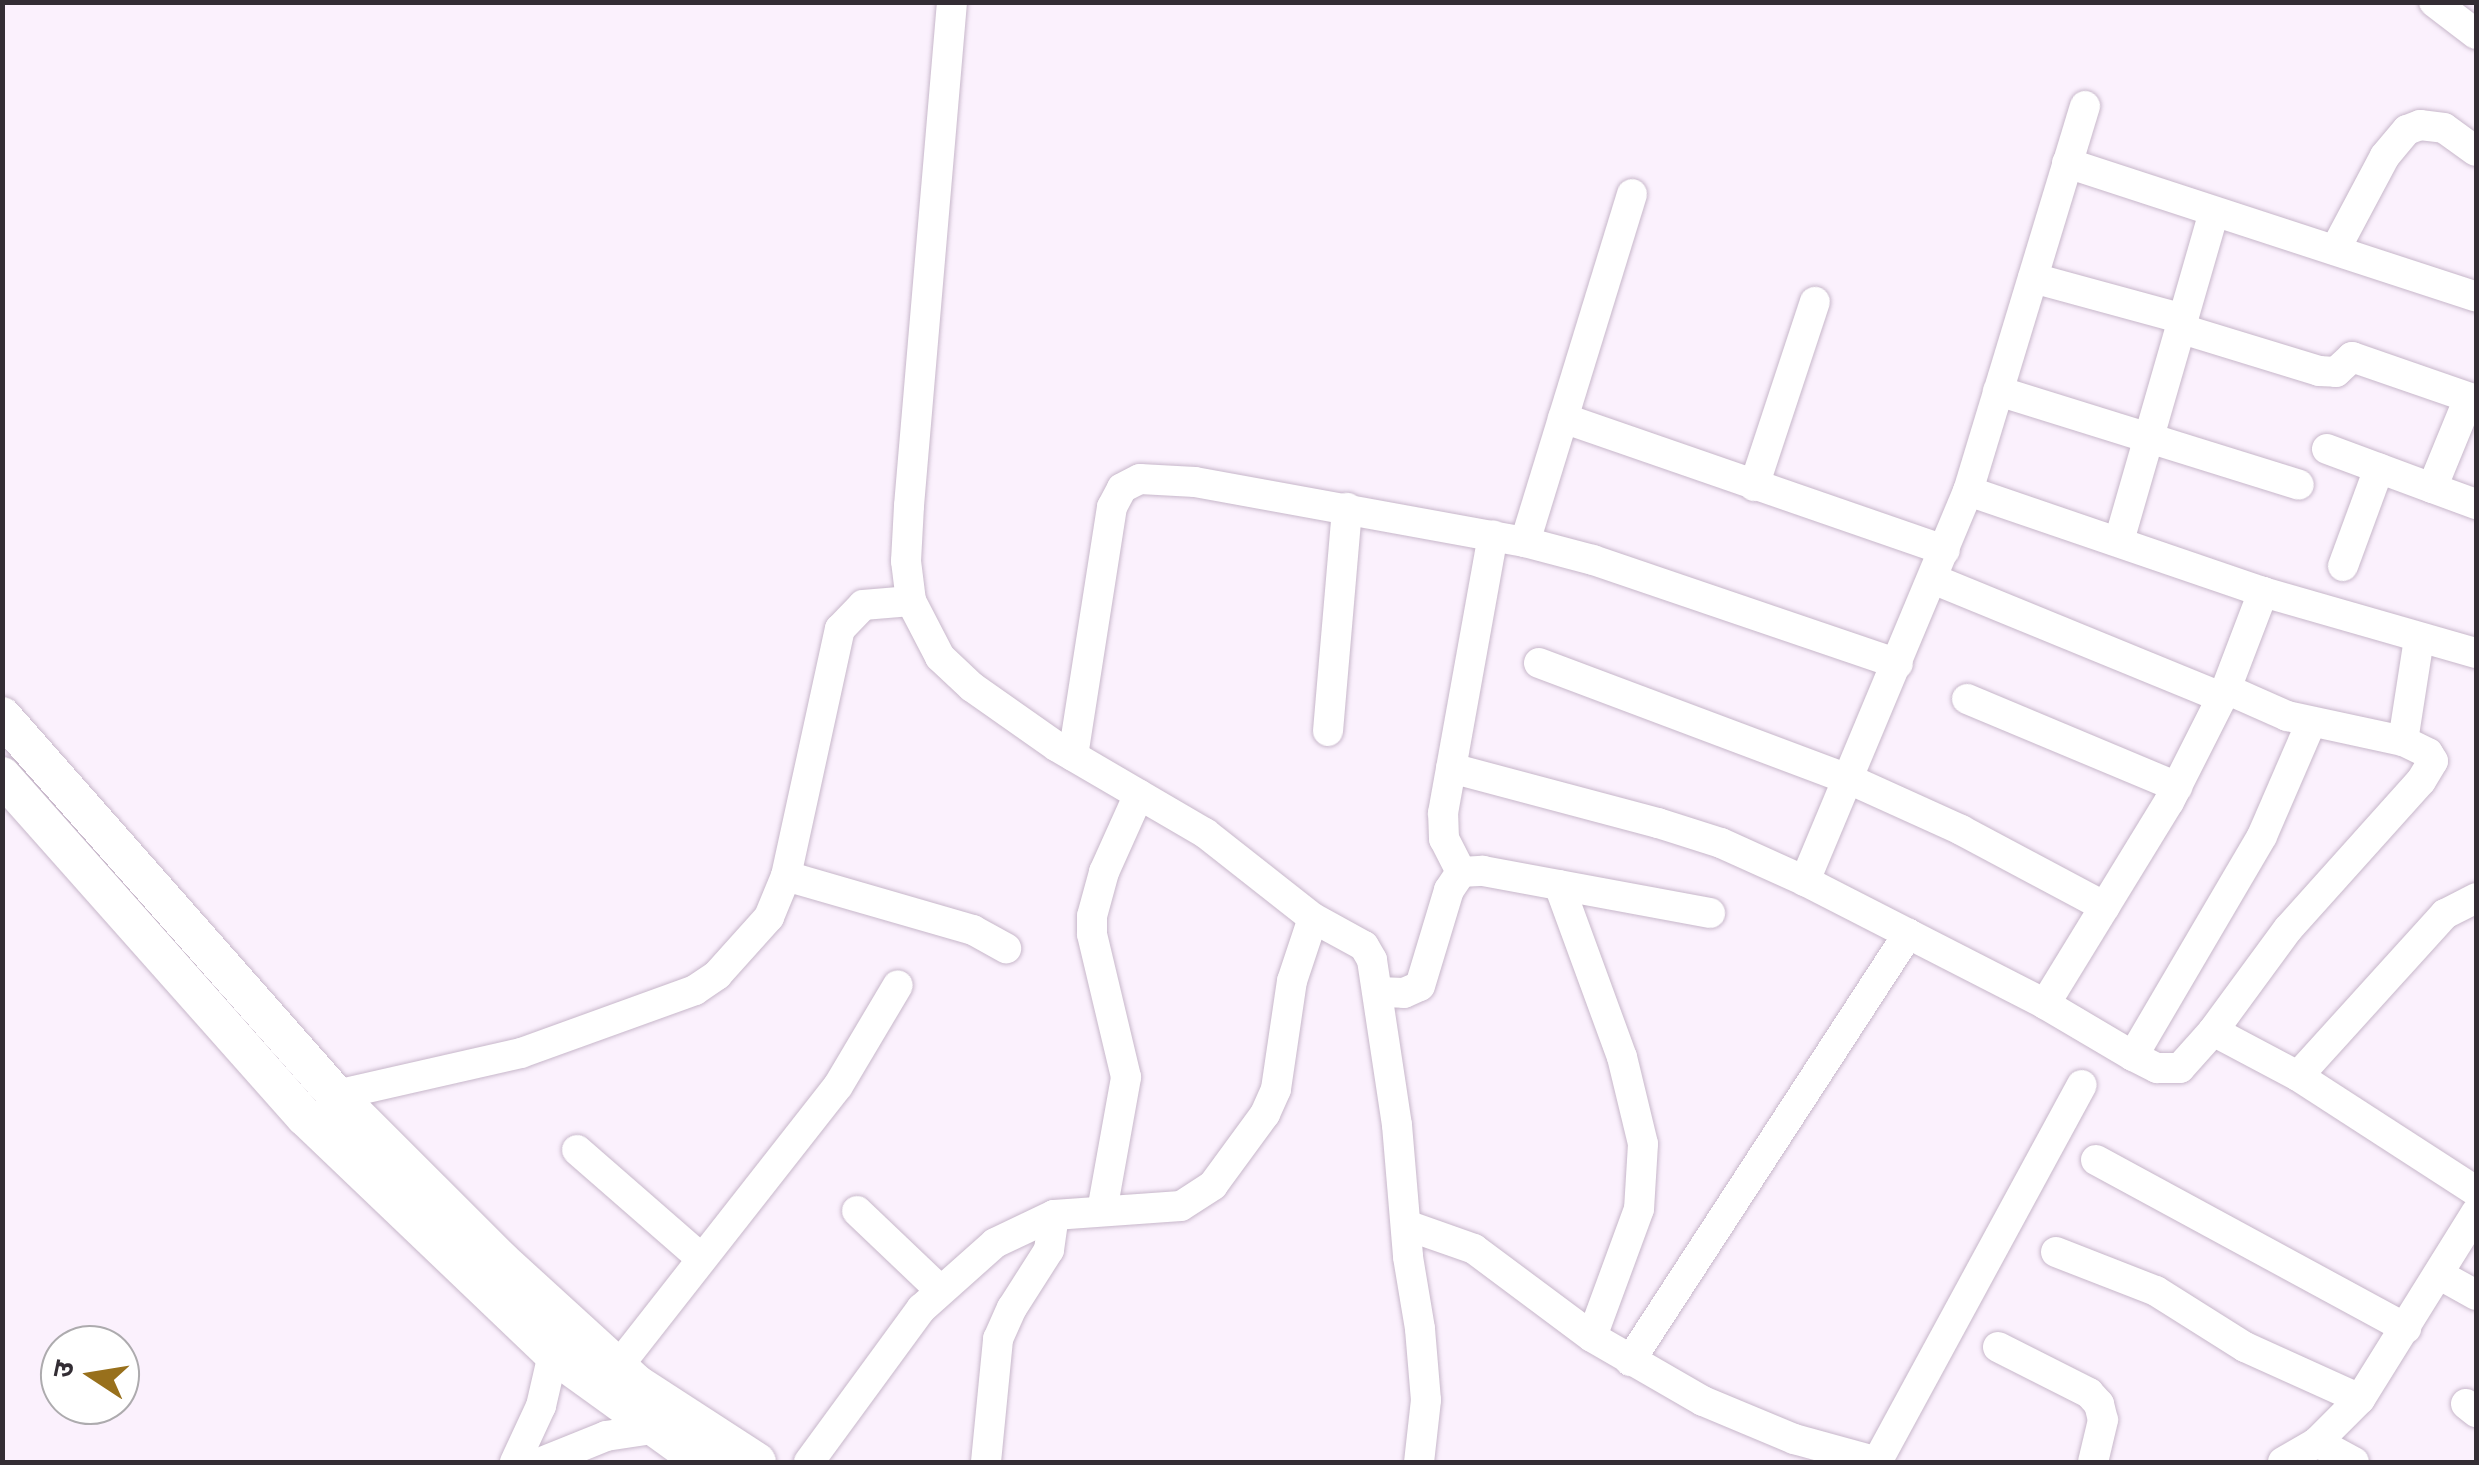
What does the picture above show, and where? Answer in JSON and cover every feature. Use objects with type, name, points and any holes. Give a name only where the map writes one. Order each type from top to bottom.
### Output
[{"type":"main road","points":[[2,716],[336,1095],[500,1259],[652,1429],[702,1462]]},
{"type":"main road","points":[[2,776],[305,1117],[552,1354],[608,1378],[637,1384],[757,1462]]},
{"type":"street","points":[[952,2],[909,506],[906,561],[911,601],[940,657],[972,687],[1073,756],[1236,854],[1314,918],[1364,946],[1372,960],[1379,992],[1426,1400],[1419,1462]]},
{"type":"street","points":[[2434,2],[2476,34]]},
{"type":"street","points":[[1805,882],[1968,491],[2085,106]]},
{"type":"street","points":[[2335,250],[2385,156],[2407,130],[2420,126],[2444,128],[2476,151]]},
{"type":"street","points":[[2067,162],[2476,297]]},
{"type":"street","points":[[1524,542],[1632,194]]},
{"type":"street","points":[[2119,542],[2214,212]]},
{"type":"street","points":[[2033,278],[2319,371],[2336,372],[2352,356],[2473,399],[2432,488]]},
{"type":"street","points":[[1754,486],[1815,302]]},
{"type":"street","points":[[1998,390],[2299,486]]},
{"type":"street","points":[[1562,418],[1945,550]]},
{"type":"street","points":[[2327,450],[2476,504]]},
{"type":"street","points":[[2343,566],[2379,468]]},
{"type":"street","points":[[1073,756],[1108,525],[1122,488],[1130,482],[1157,478],[1493,534],[1593,560],[1898,664]]},
{"type":"street","points":[[1968,491],[2263,592],[2476,652]]},
{"type":"street","points":[[1328,731],[1347,508]]},
{"type":"street","points":[[1462,872],[1449,854],[1442,828],[1493,534]]},
{"type":"street","points":[[1450,768],[1658,823],[1721,844],[1908,934],[2157,1068],[2180,1068],[2213,1032],[2288,930],[2430,770],[2433,761],[2428,754],[2403,741],[2311,723],[1933,579]]},
{"type":"street","points":[[2044,1004],[2176,787],[2224,693],[2263,592]]},
{"type":"street","points":[[336,1095],[520,1053],[696,990],[741,953],[769,918],[786,876],[840,630],[864,605],[911,601]]},
{"type":"street","points":[[2403,741],[2419,639]]},
{"type":"street","points":[[1539,662],[1850,780],[1961,830],[2105,907]]},
{"type":"street","points":[[1967,699],[2176,787]]},
{"type":"street","points":[[2133,1056],[2262,836],[2311,723]]},
{"type":"street","points":[[1102,1211],[1123,1115],[1126,1077],[1092,934],[1092,916],[1104,872],[1140,794]]},
{"type":"street","points":[[1462,872],[1483,871],[1710,912]]},
{"type":"street","points":[[1379,992],[1404,993],[1420,986],[1449,890],[1462,872]]},
{"type":"street","points":[[786,876],[973,930],[1006,948]]},
{"type":"street","points":[[1559,885],[1622,1057],[1643,1144],[1639,1209],[1592,1337]]},
{"type":"street","points":[[2298,1076],[2445,914],[2476,898]]},
{"type":"street","points":[[809,1462],[884,1356],[940,1290],[995,1243],[1054,1215],[1181,1206],[1214,1185],[1265,1114],[1276,1089],[1292,981],[1314,918]]},
{"type":"street","points":[[1630,1361],[1908,934]]},
{"type":"street","points":[[608,1378],[838,1086],[898,985]]},
{"type":"street","points":[[2213,1032],[2298,1076],[2476,1191]]},
{"type":"street","points":[[1406,1225],[1474,1250],[1630,1361],[1741,1418],[1829,1457],[1878,1462],[2082,1085]]},
{"type":"street","points":[[577,1150],[702,1258]]},
{"type":"street","points":[[2096,1160],[2406,1328]]},
{"type":"street","points":[[857,1212],[940,1290]]},
{"type":"street","points":[[2282,1462],[2318,1442],[2360,1399],[2476,1213]]},
{"type":"street","points":[[986,1462],[998,1339],[1049,1250],[1054,1215]]},
{"type":"street","points":[[2056,1252],[2156,1292],[2244,1347],[2360,1399]]},
{"type":"street","points":[[2440,1274],[2476,1295]]},
{"type":"street","points":[[1998,1347],[2088,1393],[2099,1404],[2103,1420],[2093,1462]]},
{"type":"street","points":[[515,1462],[541,1406],[552,1354]]},
{"type":"street","points":[[542,1462],[606,1436],[652,1429]]},
{"type":"street","points":[[2318,1442],[2354,1462]]}]
